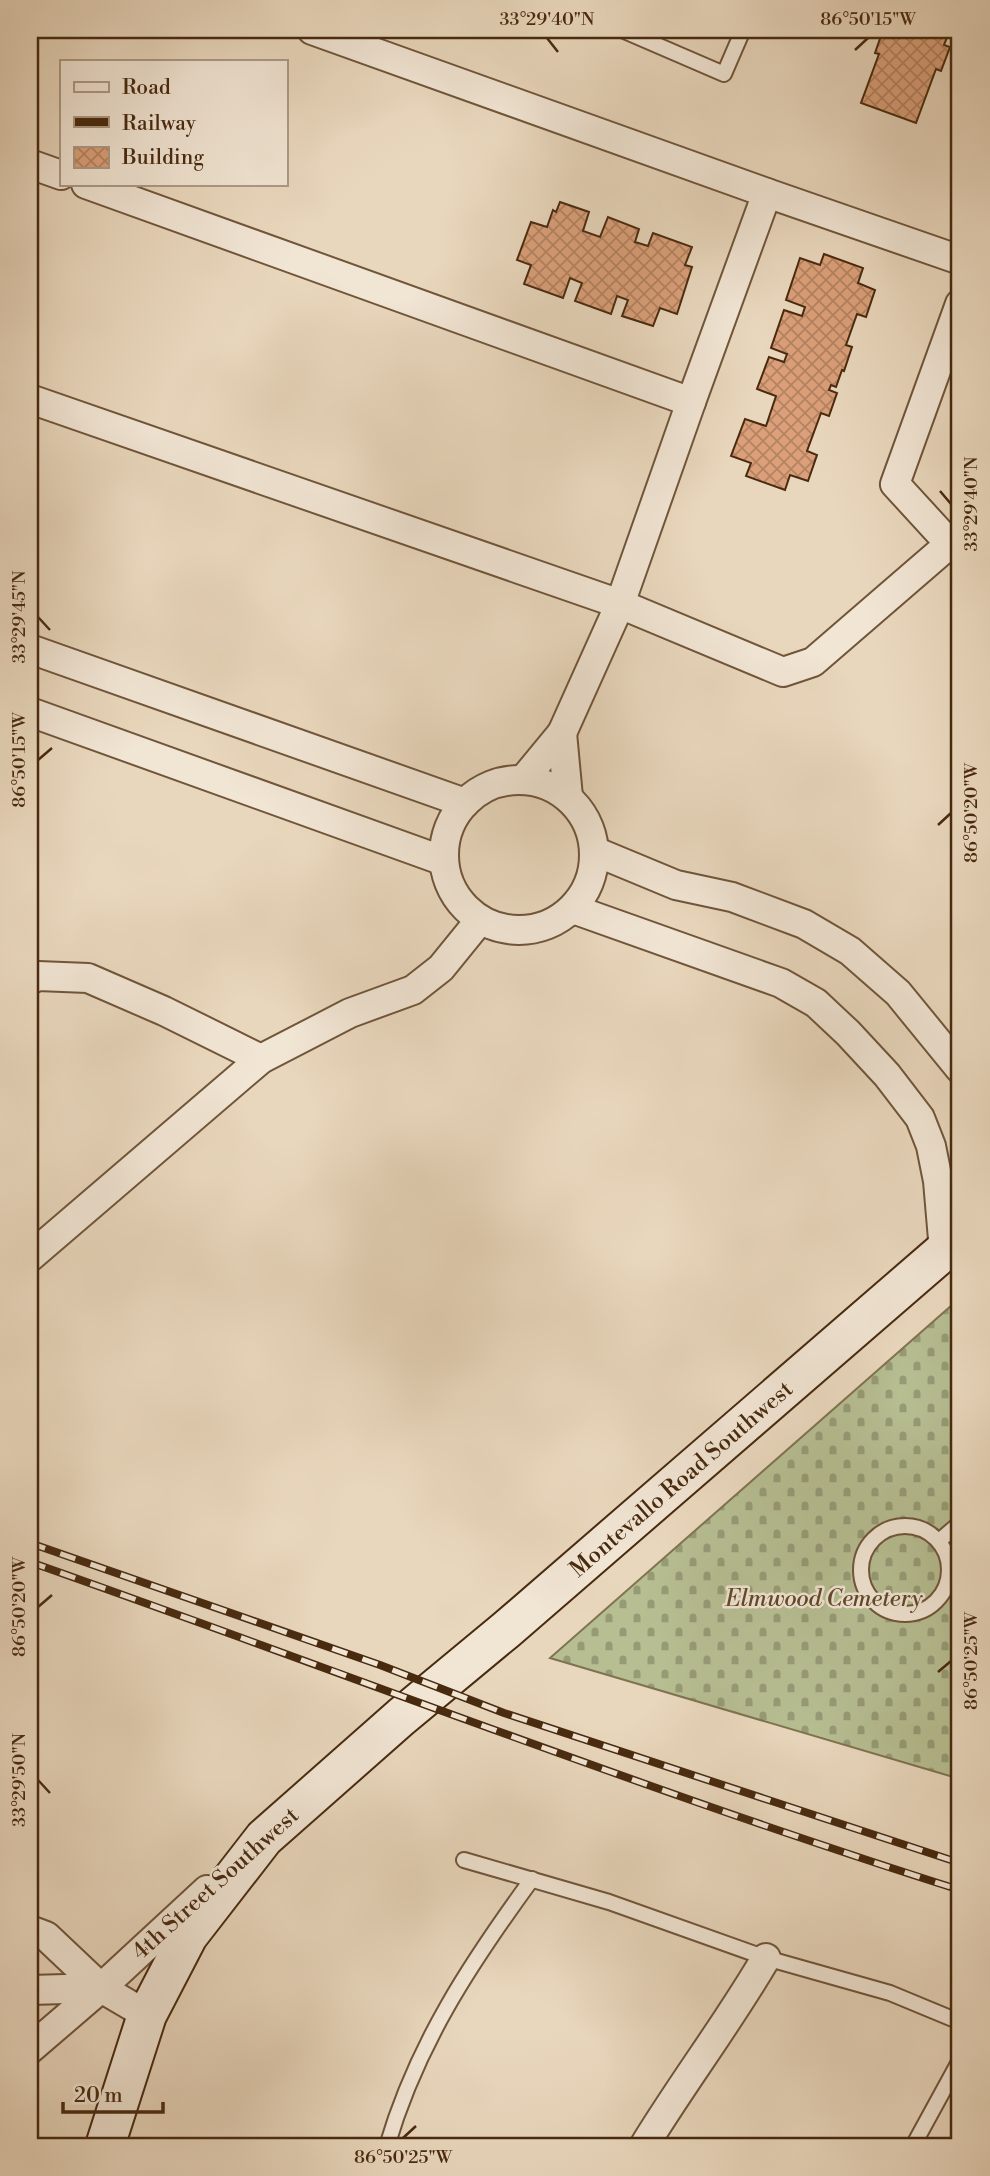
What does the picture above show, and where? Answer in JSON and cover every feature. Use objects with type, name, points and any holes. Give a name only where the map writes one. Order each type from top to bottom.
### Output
[{"type":"main road","name":"Montevallo Road Southwest","points":[[401,1717],[506,1630],[952,1244]]},
{"type":"main road","name":"4th Street Southwest","points":[[264,1838],[401,1717]]},
{"type":"main road","points":[[105,2146],[147,2015],[188,1936],[264,1838]]},
{"type":"street","points":[[312,30],[960,260]]},
{"type":"street","points":[[30,164],[60,175]]},
{"type":"street","points":[[92,186],[691,402]]},
{"type":"street","points":[[524,779],[562,733],[620,604],[767,193]]},
{"type":"street","points":[[30,399],[620,604],[782,672],[813,662],[955,540],[895,484],[960,304]]},
{"type":"street","points":[[30,649],[465,803]]},
{"type":"street","points":[[30,712],[444,861]]},
{"type":"street","points":[[562,733],[568,797]]},
{"type":"street","points":[[524,779],[547,784],[568,797],[584,816],[594,839],[595,864],[587,889],[573,909],[552,924],[528,930],[503,929],[480,920],[460,904],[448,881],[444,861],[447,831],[458,809],[476,792],[499,781],[524,779]]},
{"type":"street","points":[[594,851],[676,885],[732,897],[804,924],[850,951],[898,993],[960,1069]]},
{"type":"street","points":[[573,909],[781,983],[816,1003],[879,1067],[920,1118],[931,1146],[952,1244]]},
{"type":"street","points":[[30,1257],[261,1059],[350,1013],[413,990],[441,968],[480,920]]},
{"type":"street","points":[[30,980],[38,976],[88,978],[164,1011],[261,1059]]},
{"type":"street","name":"4th Street Southwest","points":[[30,2049],[101,1988],[264,1838]]},
{"type":"street","points":[[30,1930],[46,1936],[101,1988],[147,2015]]},
{"type":"street","points":[[644,2146],[673,2098],[742,2000],[766,1958]]},
{"type":"street","points":[[30,1990],[101,1988]]},
{"type":"lane","points":[[622,30],[724,74],[743,30]]},
{"type":"lane","points":[[939,1541],[960,1522]]},
{"type":"lane","points":[[908,1526],[925,1531],[939,1541],[947,1556],[954,1585],[945,1590],[934,1604],[919,1612],[902,1614],[886,1609],[872,1599],[863,1584],[861,1567],[866,1550],[876,1536],[891,1528],[908,1526]]},
{"type":"lane","points":[[464,1860],[609,1902],[766,1958],[890,1993],[960,2022]]},
{"type":"lane","points":[[387,2146],[399,2106],[439,2019],[482,1947],[533,1879]]},
{"type":"lane","points":[[913,2146],[960,2060]]},
{"type":"green space","name":"Elmwood Cemetery","points":[[960,1298],[960,1779],[550,1658]]},
{"type":"building","points":[[883,30],[950,30],[944,45],[950,47],[941,71],[936,69],[916,123],[861,103],[879,54],[875,53]]},
{"type":"building","points":[[560,202],[589,212],[583,231],[600,237],[608,217],[639,229],[635,242],[648,246],[653,233],[692,247],[685,265],[692,267],[677,314],[660,308],[653,326],[622,316],[628,300],[617,296],[611,314],[575,301],[582,283],[570,278],[563,298],[524,284],[531,265],[517,260],[531,222],[547,227],[553,210],[556,212]]},
{"type":"building","points":[[824,254],[863,268],[858,283],[875,290],[866,317],[857,314],[846,345],[852,347],[844,371],[842,370],[836,387],[831,385],[829,390],[837,393],[829,416],[821,413],[807,451],[817,455],[808,481],[790,475],[785,490],[746,476],[751,463],[731,456],[745,419],[766,426],[776,396],[757,389],[769,357],[784,362],[787,354],[771,348],[784,310],[802,316],[805,307],[786,300],[800,258],[820,265]]},
{"type":"railway","points":[[30,1543],[380,1665],[504,1713],[960,1863]]},
{"type":"railway","points":[[30,1562],[726,1812],[960,1890]]}]
